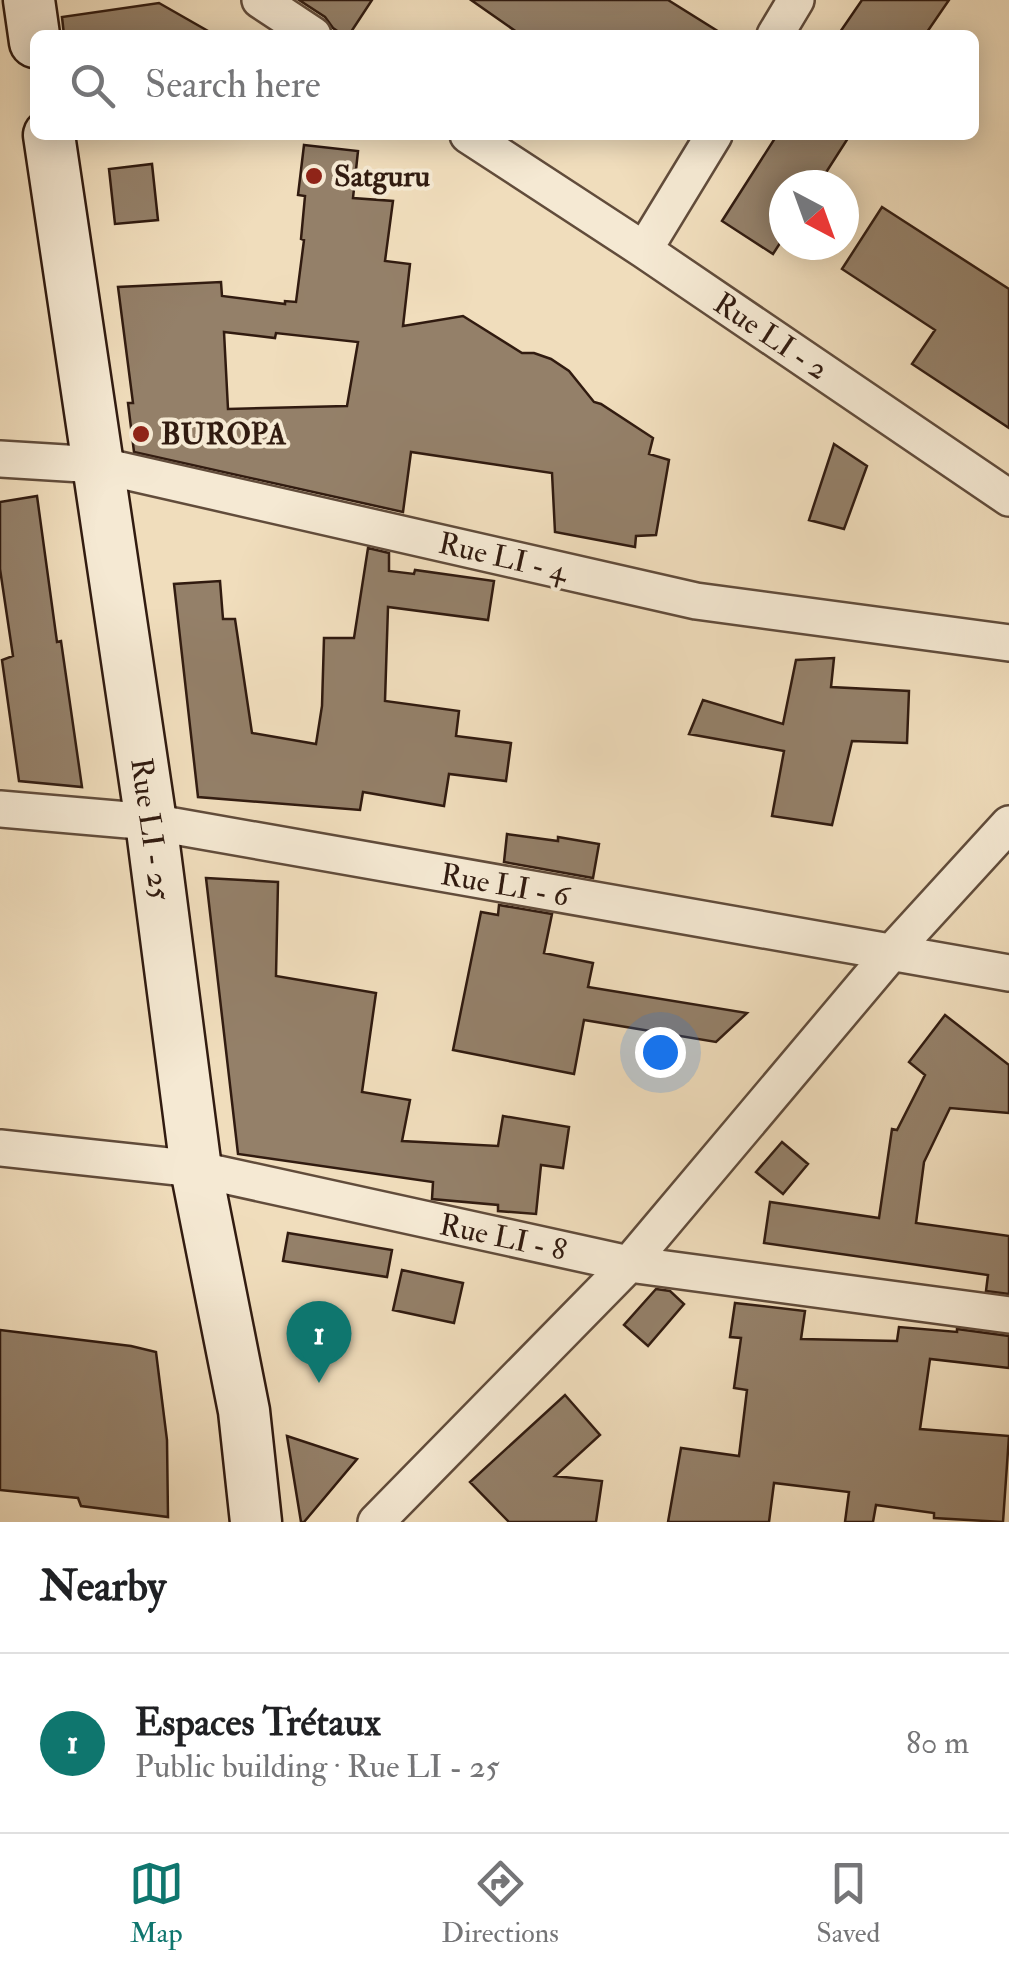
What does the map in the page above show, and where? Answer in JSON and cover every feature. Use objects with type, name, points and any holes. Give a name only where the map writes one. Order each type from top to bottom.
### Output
[{"type":"street","points":[[260,0],[306,30]]},
{"type":"street","points":[[778,30],[796,0]]},
{"type":"street","name":"Rue LI - 25","points":[[50,140],[151,822],[196,1169],[244,1411],[256,1522]]},
{"type":"street","name":"Rue LI - 2","points":[[476,140],[1009,498]]},
{"type":"street","points":[[644,250],[711,140]]},
{"type":"street","name":"Rue LI - 4","points":[[0,459],[98,465],[696,600],[1009,643]]},
{"type":"street","name":"Rue LI - 6","points":[[0,809],[151,822],[1009,973]]},
{"type":"street","points":[[376,1522],[628,1264],[891,954],[1009,824]]},
{"type":"street","name":"Rue LI - 8","points":[[0,1148],[196,1169],[628,1264],[1009,1315]]},
{"type":"building","points":[[299,0],[372,0],[352,30],[336,30],[325,17]]},
{"type":"building","points":[[471,0],[668,0],[716,30],[514,30]]},
{"type":"building","points":[[862,0],[949,0],[928,30],[841,30]]},
{"type":"building","points":[[159,3],[206,30],[63,30],[62,17]]},
{"type":"building","points":[[774,140],[847,140],[828,170],[769,170],[769,251],[722,221]]},
{"type":"building","points":[[304,145],[358,151],[353,198],[393,201],[385,261],[410,264],[403,326],[463,316],[522,353],[551,359],[569,371],[594,402],[653,438],[649,454],[669,460],[656,535],[636,536],[635,547],[555,532],[552,473],[411,452],[403,512],[134,452],[128,403],[133,403],[118,287],[221,282],[222,296],[296,302],[305,196],[298,195]],"holes":[[[224,332],[275,338],[276,333],[358,342],[347,406],[228,409]]]},
{"type":"building","points":[[152,164],[158,220],[115,224],[109,169]]},
{"type":"building","points":[[882,207],[1009,289],[1009,428],[912,364],[935,330],[842,269],[848,260],[859,260],[859,243]]},
{"type":"building","points":[[834,444],[867,466],[844,529],[809,520]]},
{"type":"building","points":[[37,496],[82,787],[19,781],[2,660],[13,656],[0,569],[0,502]]},
{"type":"building","points":[[368,548],[389,553],[389,571],[414,574],[415,570],[494,581],[488,620],[388,607],[385,701],[459,711],[456,736],[511,743],[506,781],[449,774],[444,806],[363,792],[360,810],[198,797],[174,584],[220,581],[223,619],[235,619],[252,733],[316,744],[322,706],[324,638],[354,638]]},
{"type":"building","points":[[834,658],[831,687],[909,691],[907,743],[852,741],[832,825],[772,816],[784,751],[689,734],[703,700],[783,724],[796,660]]},
{"type":"building","points":[[507,834],[599,844],[593,878],[504,862]]},
{"type":"building","points":[[206,878],[278,882],[276,976],[376,993],[362,1092],[410,1100],[402,1141],[498,1146],[503,1116],[569,1127],[563,1168],[541,1165],[536,1214],[498,1211],[498,1205],[432,1199],[433,1182],[238,1154]]},
{"type":"building","points":[[499,905],[552,914],[544,953],[593,963],[588,987],[747,1013],[716,1042],[584,1020],[574,1074],[453,1050],[481,912],[498,915]]},
{"type":"building","points":[[945,1015],[1009,1065],[1009,1113],[950,1108],[924,1162],[916,1223],[1009,1236],[1009,1294],[986,1291],[988,1275],[764,1243],[770,1202],[879,1218],[892,1129],[897,1130],[925,1075],[909,1062]]},
{"type":"building","points":[[782,1142],[808,1164],[783,1194],[756,1172]]},
{"type":"building","points":[[288,1233],[392,1250],[387,1277],[283,1261]]},
{"type":"building","points":[[402,1270],[463,1283],[454,1323],[393,1310]]},
{"type":"building","points":[[656,1289],[670,1291],[684,1304],[648,1346],[624,1325]]},
{"type":"building","points":[[735,1303],[805,1311],[801,1339],[897,1341],[899,1327],[1009,1336],[1009,1368],[930,1359],[920,1429],[1009,1436],[1003,1522],[934,1518],[934,1513],[876,1505],[873,1522],[845,1522],[849,1492],[774,1483],[769,1522],[668,1522],[681,1448],[739,1456],[747,1390],[734,1388],[741,1338],[730,1337]]},
{"type":"building","points":[[0,1330],[156,1352],[167,1440],[168,1517],[81,1506],[78,1498],[0,1490]]},
{"type":"building","points":[[565,1395],[600,1435],[555,1476],[602,1481],[596,1522],[509,1522],[470,1482]]},
{"type":"building","points":[[287,1436],[357,1459],[304,1522],[301,1522]]},
{"type":"place","name":"Satguru","points":[[314,176]]},
{"type":"place","name":"BUROPA","points":[[141,434]]},
{"type":"place","name":"Espaces Trétaux","points":[[319,1383]]}]
